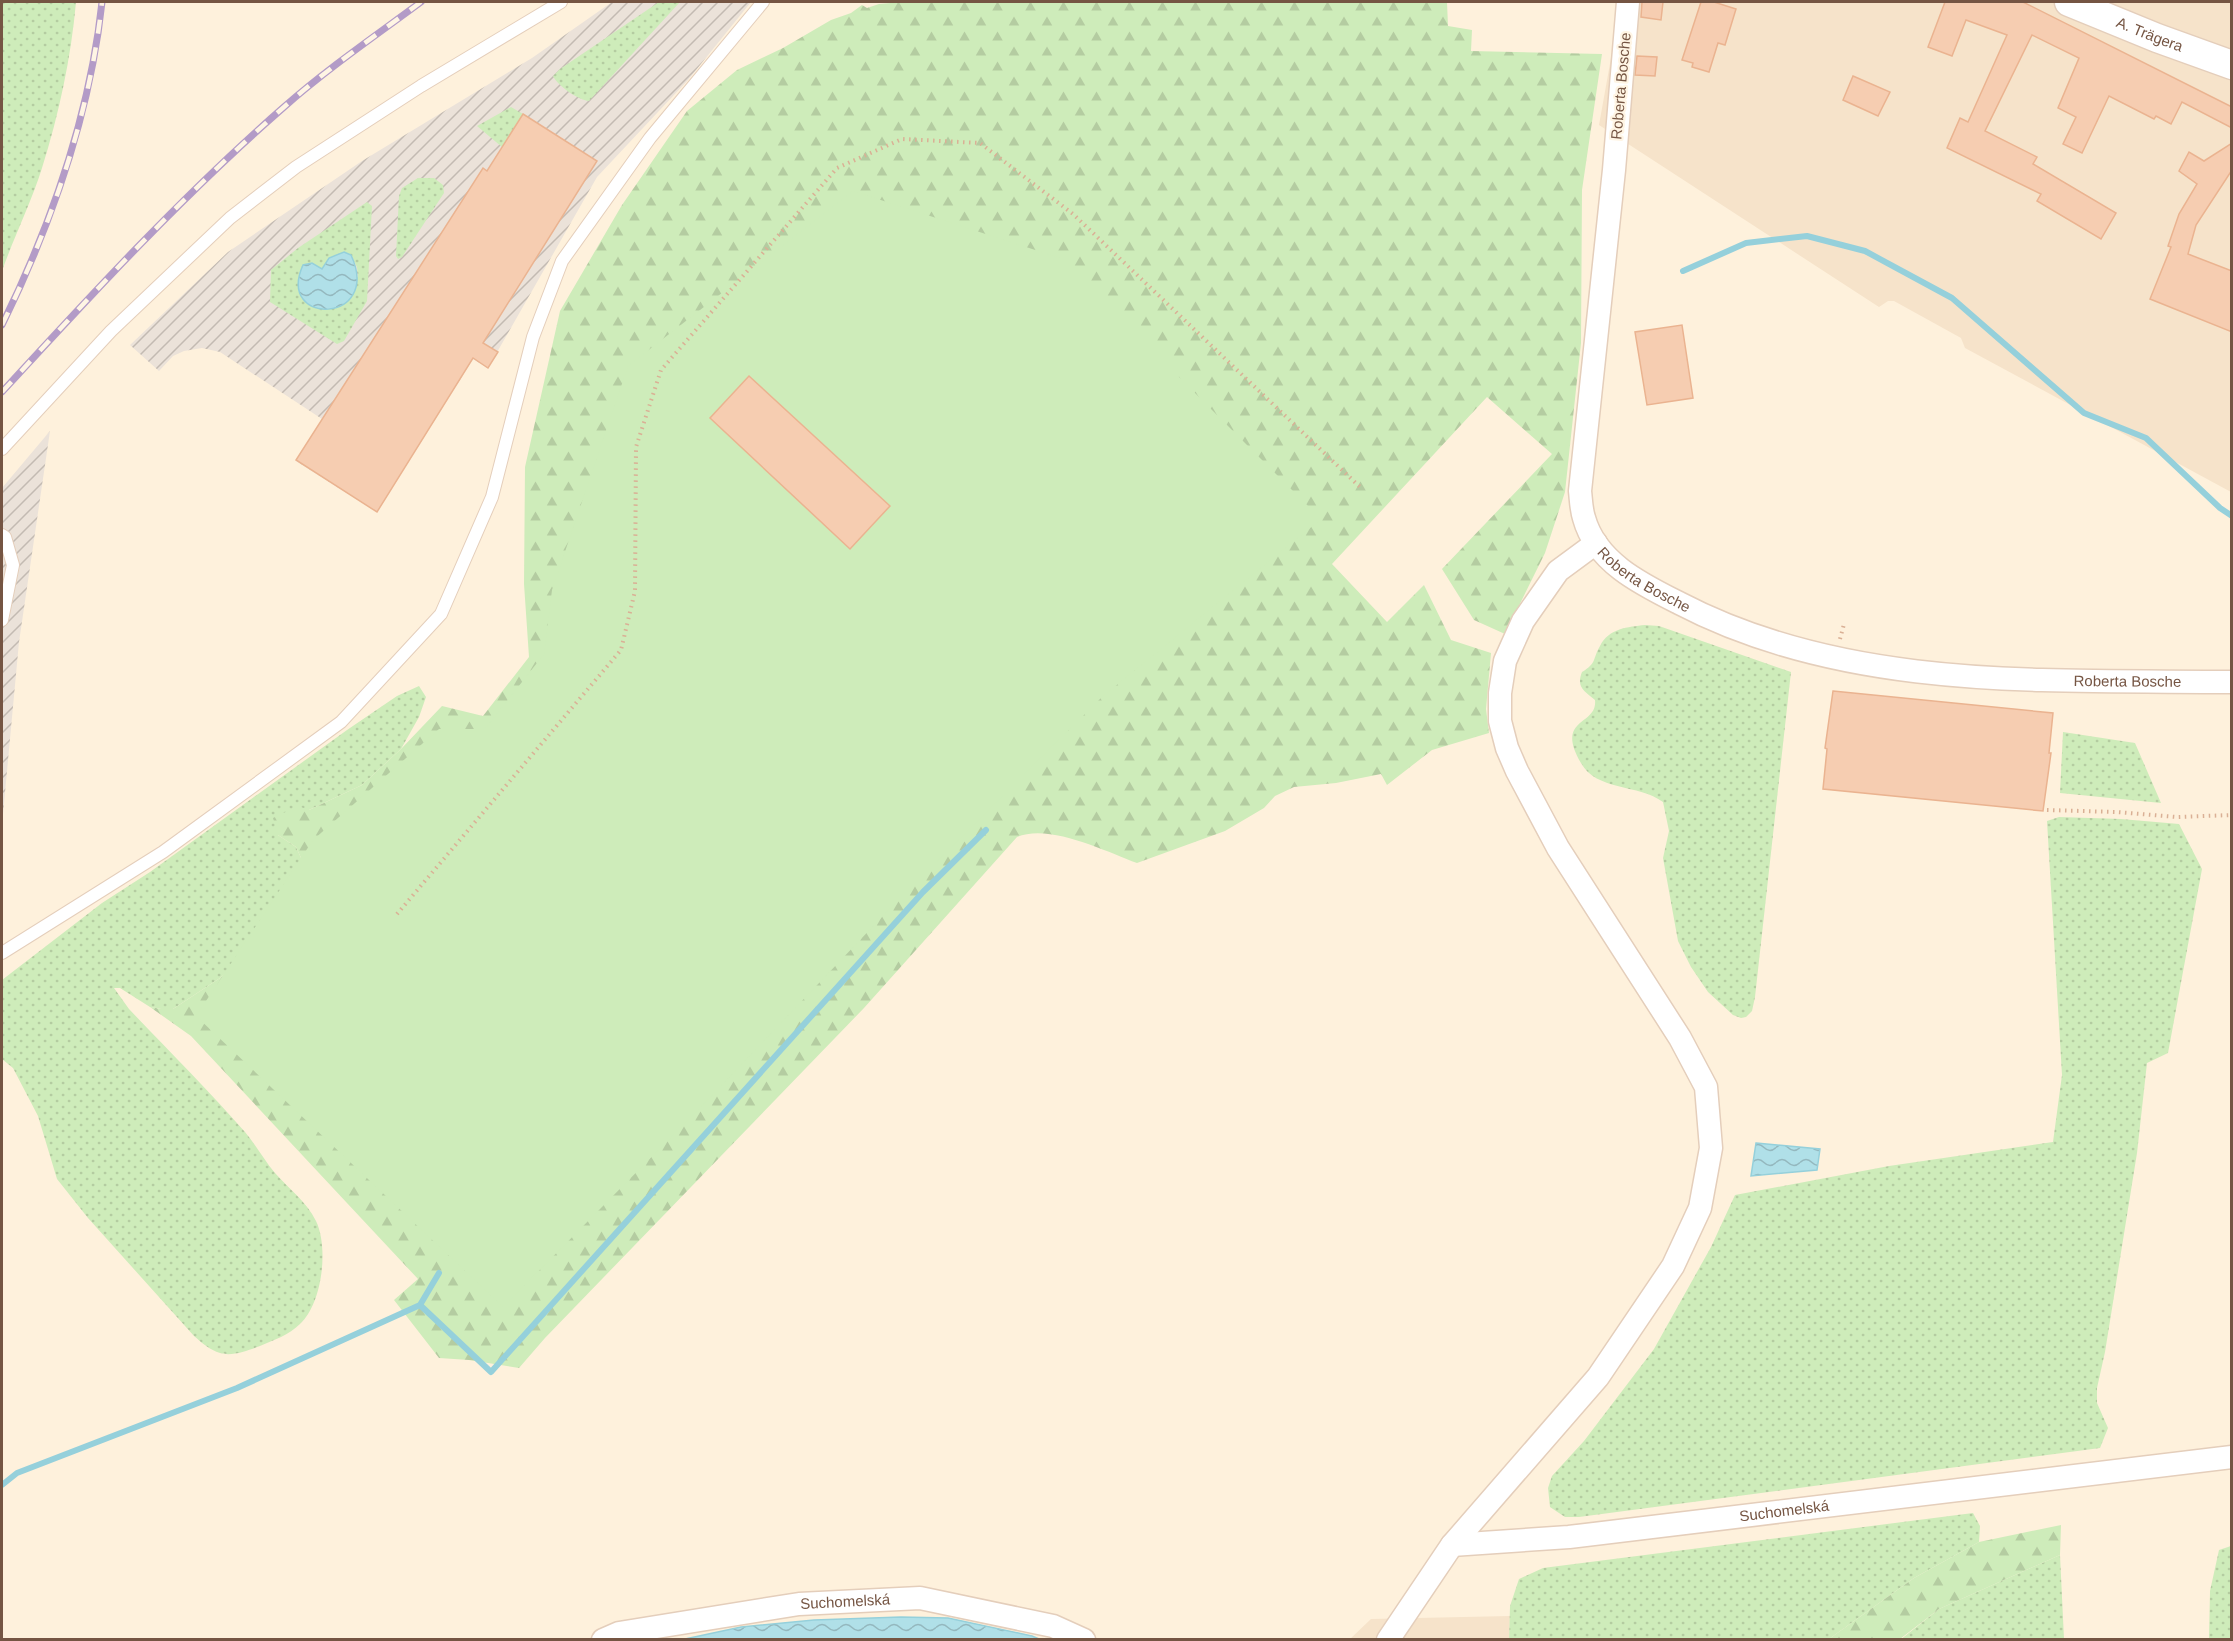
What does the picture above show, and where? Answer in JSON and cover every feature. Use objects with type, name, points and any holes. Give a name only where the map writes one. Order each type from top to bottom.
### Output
[{"type":"street","name":"Roberta Bosche","points":[[1628,2],[1614,170],[1580,490],[1584,518],[1596,543],[1611,561],[1629,576],[1701,615],[1750,635],[1818,654],[1911,670],[2021,679],[2232,682]]},
{"type":"street","name":"A. Trägera","points":[[2069,2],[2157,38],[2232,65]]},
{"type":"street","points":[[1388,1640],[1452,1545],[1598,1377],[1672,1266],[1700,1208],[1711,1148],[1706,1088],[1680,1038],[1558,848],[1517,771],[1507,748],[1500,721],[1500,693],[1505,661],[1523,621],[1558,571],[1596,543]]},
{"type":"street","name":"Suchomelská","points":[[1452,1545],[1569,1537],[2232,1457]]},
{"type":"street","name":"Suchomelská","points":[[603,1640],[619,1633],[799,1604],[920,1598],[1053,1626],[1084,1640]]},
{"type":"lane","points":[[2,449],[111,331],[230,218],[296,166],[421,86],[561,2]]},
{"type":"lane","points":[[2,953],[163,852],[341,722],[441,614],[492,497],[533,337],[562,261],[650,138],[763,2]]},
{"type":"lane","points":[[2,535],[5,537],[13,565],[2,620]]},
{"type":"path","points":[[397,914],[621,650],[635,591],[636,447],[661,370],[837,168],[902,139],[980,143],[1073,214],[1360,487]]},
{"type":"path","points":[[2047,810],[2177,817],[2232,815]]},
{"type":"shaded area","points":[[612,2],[751,2],[688,80],[597,177],[488,368],[473,359],[377,512],[296,461],[322,419],[220,352],[202,348],[184,351],[173,356],[159,371],[130,345],[228,252],[362,161],[532,58]]},
{"type":"shaded area","points":[[1621,2],[2231,2],[2231,492],[1965,348],[1961,338],[1894,301],[1888,301],[1879,307],[1599,125]]},
{"type":"shaded area","points":[[50,431],[19,642],[2,825],[2,488]]},
{"type":"shaded area","points":[[1510,1616],[1509,1639],[1349,1640],[1371,1619]]},
{"type":"green space","points":[[2,2],[76,2],[68,65],[54,127],[38,181],[2,271]]},
{"type":"green space","points":[[659,2],[680,2],[589,101],[574,95],[553,76],[560,69]]},
{"type":"green space","points":[[902,2],[1447,2],[1448,26],[1472,30],[1471,51],[1602,54],[1582,190],[1581,343],[1565,492],[1545,553],[1505,634],[1474,620],[1442,569],[1552,454],[1487,397],[1332,564],[1387,622],[1424,585],[1451,640],[1491,653],[1486,709],[1489,733],[1432,750],[1387,785],[1381,774],[1336,783],[1294,787],[1275,796],[1264,808],[1225,831],[1137,863],[1061,836],[1045,833],[1017,837],[864,1008],[545,1338],[519,1368],[439,1358],[394,1300],[418,1279],[191,1036],[150,1007],[173,1009],[220,978],[250,953],[302,860],[296,847],[278,835],[273,818],[298,806],[309,810],[362,785],[442,706],[483,716],[529,657],[524,584],[525,467],[560,311],[622,205],[687,111],[737,70],[783,48],[831,20],[851,13],[862,5],[867,8],[879,4]]},
{"type":"green space","points":[[511,107],[523,114],[502,147],[477,126]]},
{"type":"green space","points":[[418,178],[434,178],[443,185],[444,193],[402,257],[398,259],[396,256],[399,196],[402,188]]},
{"type":"green space","points":[[853,191],[1060,258],[1321,519],[1102,697],[900,898],[698,1110],[503,1307],[196,1016],[313,840],[439,729],[485,729],[544,654],[552,590],[628,366]]},
{"type":"green space","points":[[367,202],[372,206],[367,301],[344,341],[337,344],[270,302],[271,270],[298,248]],"holes":[[[351,255],[357,267],[358,277],[303,265],[312,263],[322,269]]]},
{"type":"green space","points":[[1645,625],[1659,626],[1791,672],[1755,997],[1752,1011],[1746,1017],[1733,1015],[1708,992],[1691,967],[1678,941],[1663,858],[1669,831],[1663,802],[1642,792],[1607,783],[1597,778],[1581,763],[1574,748],[1572,737],[1574,730],[1590,714],[1595,700],[1584,691],[1581,685],[1582,672],[1592,664],[1608,635]]},
{"type":"green space","points":[[419,686],[426,697],[419,717],[401,749],[362,785],[309,810],[278,835],[296,847],[302,860],[250,953],[220,978],[173,1009],[150,1007],[120,988],[114,988],[129,1009],[245,1132],[275,1173],[307,1207],[320,1232],[321,1275],[314,1303],[308,1315],[296,1328],[260,1346],[230,1354],[220,1353],[209,1348],[194,1336],[88,1218],[57,1179],[38,1116],[13,1068],[2,1059],[2,980],[102,903],[150,872],[347,730],[397,696]]},
{"type":"green space","points":[[2063,732],[2135,743],[2161,803],[2060,793]]},
{"type":"green space","points":[[2059,817],[2179,824],[2202,869],[2168,1053],[2147,1063],[2137,1153],[2105,1352],[2097,1388],[2097,1403],[2108,1428],[2100,1448],[1579,1517],[1565,1517],[1550,1507],[1548,1488],[1552,1476],[1584,1441],[1654,1349],[1711,1247],[1735,1195],[1889,1166],[2053,1142],[2062,1075],[2047,821]]},
{"type":"green space","points":[[1973,1513],[1980,1526],[1979,1542],[1914,1578],[1829,1639],[1509,1640],[1510,1606],[1519,1579],[1543,1568]]},
{"type":"green space","points":[[2061,1525],[2060,1555],[1939,1609],[1900,1639],[1829,1639],[1914,1578],[1979,1542]]},
{"type":"green space","points":[[2231,1546],[2231,1639],[2209,1639],[2210,1591],[2219,1550]]},
{"type":"green space","points":[[2060,1555],[2064,1639],[1900,1640],[1939,1609]]},
{"type":"water","points":[[344,252],[351,255],[357,278],[353,294],[342,305],[328,309],[314,307],[303,299],[298,285],[303,265],[312,263],[322,269],[329,258]]},
{"type":"water","points":[[1756,1143],[1820,1149],[1817,1170],[1751,1176]]},
{"type":"water","points":[[948,1618],[1039,1639],[685,1639],[741,1627],[814,1620]]},
{"type":"building","points":[[1642,2],[1663,2],[1661,20],[1641,17]]},
{"type":"building","points":[[1701,2],[1714,2],[1736,9],[1725,45],[1718,43],[1709,72],[1692,67],[1693,63],[1682,60]]},
{"type":"building","points":[[1945,2],[2023,2],[2232,107],[2232,128],[2182,102],[2171,124],[2156,116],[2154,119],[2109,96],[2082,153],[2063,144],[2076,117],[2058,108],[2079,58],[2032,35],[1985,131],[2037,157],[2033,164],[2116,213],[2101,239],[2037,201],[2041,194],[1947,148],[1960,118],[1968,122],[2007,35],[1966,20],[1952,56],[1928,47]]},
{"type":"building","points":[[1637,56],[1657,57],[1655,76],[1635,75]]},
{"type":"building","points":[[1853,76],[1890,92],[1878,116],[1843,100]]},
{"type":"building","points":[[523,114],[597,161],[483,343],[498,352],[488,368],[473,358],[377,512],[296,460],[483,168],[487,171]]},
{"type":"building","points":[[2232,143],[2232,170],[2196,225],[2188,254],[2232,271],[2232,332],[2150,299],[2171,247],[2168,246],[2179,214],[2197,184],[2179,171],[2189,152],[2204,161]]},
{"type":"building","points":[[1682,325],[1693,398],[1647,405],[1635,332]]},
{"type":"building","points":[[749,376],[890,506],[850,549],[710,418]]},
{"type":"building","points":[[1833,691],[2053,713],[2049,753],[2051,753],[2043,811],[1823,789],[1827,749],[1825,748]]},
{"type":"waterway","points":[[1683,271],[1746,243],[1807,236],[1865,251],[1952,298],[2084,413],[2146,438],[2220,508],[2232,516]]},
{"type":"waterway","points":[[2,1485],[17,1473],[237,1388],[420,1305],[491,1372],[923,892],[986,830]]},
{"type":"waterway","points":[[420,1305],[439,1273]]},
{"type":"railway","points":[[2,325],[37,247],[66,168],[88,86],[102,2]]},
{"type":"railway","points":[[2,392],[139,246],[247,140],[317,79],[421,2]]}]
